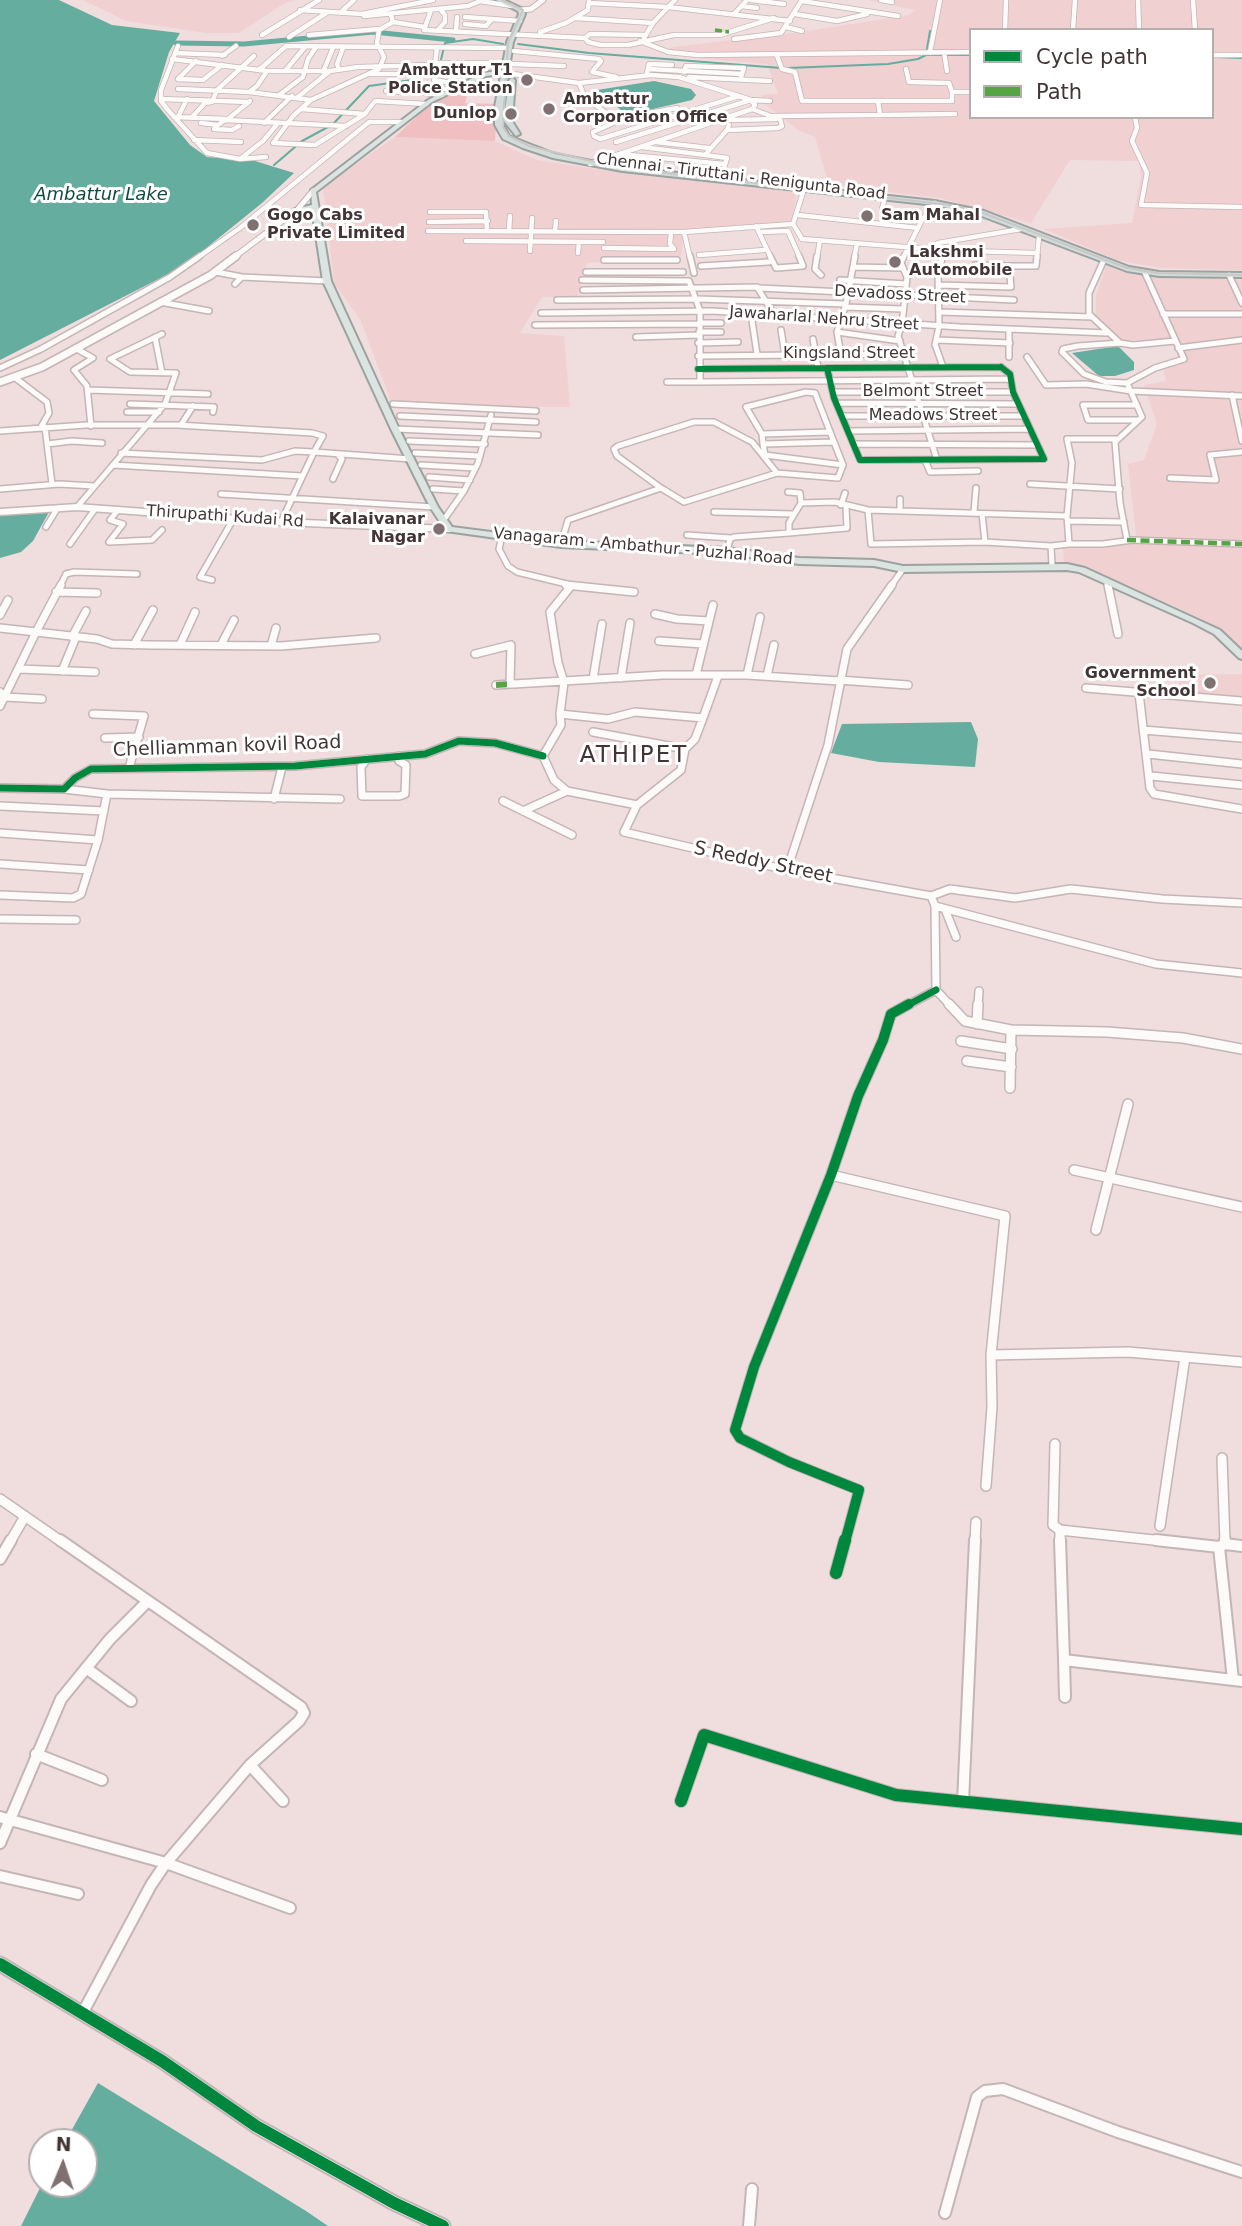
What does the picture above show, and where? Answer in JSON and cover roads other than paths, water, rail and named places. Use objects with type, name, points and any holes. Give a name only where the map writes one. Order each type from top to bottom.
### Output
[{"type":"highway","points":[[499,0],[525,10]]},
{"type":"highway","points":[[505,0],[525,10]]},
{"type":"highway","name":"Chennai - Tiruttani - Renigunta Road","points":[[525,10],[513,43],[508,69],[508,121],[514,132],[544,147],[592,162],[935,203],[965,209],[1103,262],[1145,273],[1242,273]]},
{"type":"highway","name":"Chennai - Tiruttani - Renigunta Road","points":[[513,43],[525,10]]},
{"type":"highway","name":"Chennai - Tiruttani - Renigunta Road","points":[[592,162],[930,198],[1004,218],[1099,256],[1130,265],[1162,270],[1242,273]]},
{"type":"main road","points":[[0,382],[42,367],[216,272],[298,209],[313,191],[426,104],[492,72],[508,69]]},
{"type":"main road","points":[[313,191],[327,281],[395,429],[413,456],[434,507],[449,529]]},
{"type":"main road","points":[[298,209],[315,207]]},
{"type":"main road","name":"Vanagaram - Ambathur - Puzhal Road","points":[[449,529],[561,544],[727,551],[799,561],[874,563],[903,569],[1052,565],[1082,570],[1217,632],[1242,656]]},
{"type":"street","points":[[262,35],[319,0]]},
{"type":"street","points":[[340,13],[354,0]]},
{"type":"street","points":[[300,10],[362,14],[433,0]]},
{"type":"street","points":[[525,10],[544,0]]},
{"type":"street","points":[[641,41],[653,23],[675,0]]},
{"type":"street","points":[[734,14],[749,0],[784,4]]},
{"type":"street","points":[[881,0],[892,2]]},
{"type":"street","points":[[930,52],[940,0]]},
{"type":"street","points":[[1005,28],[1006,0]]},
{"type":"street","points":[[1073,28],[1075,0]]},
{"type":"street","points":[[1138,0],[1139,28]]},
{"type":"street","points":[[1193,0],[1195,28]]},
{"type":"street","points":[[362,14],[365,17],[391,15],[468,6],[481,1],[512,6]]},
{"type":"street","points":[[734,39],[777,34],[786,27],[802,1],[898,16]]},
{"type":"street","points":[[258,70],[281,48],[449,45],[485,48],[513,43],[575,18],[587,10],[589,2],[668,7],[790,21]]},
{"type":"street","points":[[376,10],[379,5]]},
{"type":"street","points":[[741,6],[757,8]]},
{"type":"street","points":[[437,31],[445,22],[445,15],[440,9]]},
{"type":"street","points":[[430,10],[424,30],[456,32],[599,59],[592,72],[622,78]]},
{"type":"street","points":[[289,37],[328,12]]},
{"type":"street","points":[[795,14],[837,21],[875,13]]},
{"type":"street","points":[[391,15],[393,23]]},
{"type":"street","points":[[456,32],[457,17]]},
{"type":"street","points":[[465,17],[520,21]]},
{"type":"street","points":[[575,18],[653,23]]},
{"type":"street","points":[[689,41],[774,18]]},
{"type":"street","points":[[465,24],[486,26],[492,19]]},
{"type":"street","points":[[309,35],[379,31],[393,23],[425,27]]},
{"type":"street","points":[[786,27],[802,31]]},
{"type":"street","points":[[273,29],[297,32]]},
{"type":"street","points":[[715,30],[729,32]]},
{"type":"street","points":[[379,31],[378,48],[384,57],[380,66],[370,74],[311,100],[291,118],[286,129],[273,143],[315,145],[365,114],[375,101],[426,104]]},
{"type":"street","points":[[534,34],[585,38],[590,34],[646,35]]},
{"type":"street","points":[[585,38],[587,42],[601,45],[628,45],[674,35],[705,36]]},
{"type":"street","points":[[641,41],[680,54],[969,52]]},
{"type":"street","points":[[178,46],[161,90],[161,99],[207,153],[240,159],[266,157]]},
{"type":"street","points":[[211,63],[236,47]]},
{"type":"street","points":[[285,71],[305,47]]},
{"type":"street","points":[[279,95],[303,77],[316,47]]},
{"type":"street","points":[[415,47],[416,65]]},
{"type":"street","points":[[370,74],[428,74],[435,64],[437,47]]},
{"type":"street","points":[[323,72],[333,48]]},
{"type":"street","points":[[339,69],[337,64],[343,48]]},
{"type":"street","points":[[478,64],[485,48]]},
{"type":"street","points":[[944,52],[947,71]]},
{"type":"street","points":[[174,53],[225,55]]},
{"type":"street","points":[[777,55],[782,69],[795,72],[802,101]]},
{"type":"street","points":[[1214,55],[1242,55]]},
{"type":"street","points":[[192,117],[254,56]]},
{"type":"street","points":[[172,59],[267,71],[323,72],[380,66],[478,64],[579,83],[646,76],[769,81]]},
{"type":"street","points":[[195,61],[178,79],[203,80],[222,65]]},
{"type":"street","points":[[508,69],[564,66]]},
{"type":"street","points":[[646,76],[648,69],[685,68],[742,74],[740,80]]},
{"type":"street","points":[[681,77],[685,68]]},
{"type":"street","points":[[772,116],[955,115],[948,83],[909,82],[906,69]]},
{"type":"street","points":[[249,92],[257,86],[267,71]]},
{"type":"street","points":[[264,123],[295,97],[327,77],[330,71]]},
{"type":"street","points":[[681,77],[751,100],[770,100]]},
{"type":"street","points":[[434,80],[463,85]]},
{"type":"street","points":[[406,102],[409,83],[452,90]]},
{"type":"street","points":[[579,83],[585,98],[618,121]]},
{"type":"street","points":[[178,89],[249,92],[311,100]]},
{"type":"street","points":[[386,92],[440,97]]},
{"type":"street","points":[[952,92],[969,92]]},
{"type":"street","points":[[205,139],[216,127],[250,102],[257,93]]},
{"type":"street","points":[[677,108],[618,121],[593,132],[594,136],[600,139],[738,96]]},
{"type":"street","points":[[161,99],[250,102]]},
{"type":"street","points":[[176,117],[187,99]]},
{"type":"street","points":[[592,162],[693,127],[729,119],[752,109],[755,105],[751,100]]},
{"type":"street","points":[[616,142],[751,100]]},
{"type":"street","points":[[793,101],[952,100]]},
{"type":"street","points":[[878,101],[880,115]]},
{"type":"street","points":[[301,109],[365,114]]},
{"type":"street","points":[[752,109],[780,119]]},
{"type":"street","points":[[655,112],[693,127]]},
{"type":"street","points":[[176,117],[286,124],[329,123]]},
{"type":"street","points":[[291,118],[346,126]]},
{"type":"street","points":[[729,119],[780,119]]},
{"type":"street","points":[[705,155],[727,130],[729,119]]},
{"type":"street","points":[[727,130],[778,128],[782,126],[780,119]]},
{"type":"street","points":[[1136,119],[1138,128],[1132,141],[1147,173],[1141,205],[1242,207]]},
{"type":"street","points":[[0,368],[41,349],[170,277],[240,228],[322,154],[371,121],[402,122]]},
{"type":"street","points":[[201,123],[232,130],[239,126]]},
{"type":"street","points":[[240,159],[263,141],[278,123]]},
{"type":"street","points":[[607,137],[633,147],[726,157],[721,177]]},
{"type":"street","points":[[194,140],[241,142]]},
{"type":"street","points":[[652,142],[709,148]]},
{"type":"street","points":[[315,145],[322,154]]},
{"type":"street","points":[[616,153],[724,164]]},
{"type":"street","points":[[793,224],[804,189]]},
{"type":"street","points":[[882,209],[885,197]]},
{"type":"street","points":[[935,203],[906,249],[901,263],[907,277],[902,324],[898,335],[937,460]]},
{"type":"street","points":[[430,212],[442,209],[486,212],[487,231]]},
{"type":"street","points":[[798,215],[918,228]]},
{"type":"street","points":[[509,231],[510,216]]},
{"type":"street","points":[[530,251],[532,218]]},
{"type":"street","points":[[429,222],[488,221]]},
{"type":"street","points":[[555,232],[556,221]]},
{"type":"street","points":[[579,232],[580,224]]},
{"type":"street","points":[[428,231],[579,232],[603,228],[637,232],[684,232],[793,224]]},
{"type":"street","points":[[793,224],[802,239],[956,251]]},
{"type":"street","points":[[753,226],[760,232],[776,268],[803,267],[788,231],[760,232]]},
{"type":"street","points":[[753,226],[773,271]]},
{"type":"street","points":[[603,228],[608,290],[605,325]]},
{"type":"street","points":[[938,243],[1021,229]]},
{"type":"street","points":[[637,232],[638,248]]},
{"type":"street","points":[[671,232],[670,244],[698,299],[700,382]]},
{"type":"street","points":[[684,232],[694,274]]},
{"type":"street","points":[[975,265],[1036,266],[1039,236]]},
{"type":"street","points":[[820,240],[815,269],[821,275]]},
{"type":"street","points":[[466,241],[480,244],[505,241],[579,242],[674,249]]},
{"type":"street","points":[[504,249],[505,241]]},
{"type":"street","points":[[553,252],[554,242]]},
{"type":"street","points":[[579,242],[579,253]]},
{"type":"street","points":[[841,355],[837,332],[846,305],[858,244]]},
{"type":"street","points":[[699,255],[764,250]]},
{"type":"street","points":[[967,251],[1037,253]]},
{"type":"street","points":[[943,367],[936,344],[940,312],[939,271],[944,252]]},
{"type":"street","points":[[604,260],[677,260]]},
{"type":"street","points":[[701,266],[769,262]]},
{"type":"street","points":[[1103,262],[1089,293],[1089,314],[1119,343]]},
{"type":"street","points":[[1009,266],[1016,314],[1009,357]]},
{"type":"street","points":[[853,267],[903,268]]},
{"type":"street","points":[[939,271],[956,272]]},
{"type":"street","points":[[216,272],[242,277],[327,281]]},
{"type":"street","points":[[586,272],[606,276],[688,280]]},
{"type":"street","points":[[582,280],[683,272]]},
{"type":"street","points":[[1145,273],[1163,314],[1177,344],[1184,359],[1155,368],[1127,383],[1106,382],[1084,374],[1062,352],[1063,349],[1119,343],[1177,344],[1242,340]]},
{"type":"street","points":[[1229,275],[1242,303]]},
{"type":"street","points":[[235,284],[242,277]]},
{"type":"street","points":[[840,280],[906,284]]},
{"type":"street","points":[[939,285],[1011,287]]},
{"type":"street","points":[[759,289],[775,316]]},
{"type":"street","name":"Devadoss Street","points":[[583,290],[787,289],[1014,300]]},
{"type":"street","points":[[557,300],[698,299],[903,309]]},
{"type":"street","points":[[160,302],[209,311]]},
{"type":"street","name":"Jawaharlal Nehru Street","points":[[541,313],[700,311],[842,321],[1107,333]]},
{"type":"street","points":[[940,312],[1092,317]]},
{"type":"street","points":[[751,314],[757,355]]},
{"type":"street","points":[[1163,314],[1242,314]]},
{"type":"street","points":[[535,325],[721,323]]},
{"type":"street","points":[[781,330],[785,355]]},
{"type":"street","points":[[636,337],[721,332]]},
{"type":"street","points":[[837,332],[900,341]]},
{"type":"street","points":[[77,507],[159,412],[176,373],[130,372],[110,359],[162,334]]},
{"type":"street","points":[[863,336],[868,355]]},
{"type":"street","points":[[155,337],[162,373]]},
{"type":"street","points":[[813,339],[818,368]]},
{"type":"street","points":[[698,343],[738,342]]},
{"type":"street","points":[[936,344],[1010,343]]},
{"type":"street","points":[[75,348],[92,356],[92,360],[74,370],[88,390],[91,426]]},
{"type":"street","points":[[698,356],[904,354]]},
{"type":"street","points":[[1027,357],[1046,385],[1086,384],[1131,391],[1242,396]]},
{"type":"street","name":"Kingsland Street","points":[[698,369],[1001,366],[1012,379]]},
{"type":"street","points":[[667,382],[830,379],[1012,379],[1013,392],[1044,459],[860,460],[856,444],[837,403],[833,391],[830,379],[827,368]]},
{"type":"street","points":[[14,377],[47,402],[49,413],[43,427],[52,484]]},
{"type":"street","points":[[1069,544],[1066,505],[1071,487],[1072,463],[1067,439],[1116,439],[1138,420],[1142,416],[1127,383]]},
{"type":"street","points":[[88,390],[208,394]]},
{"type":"street","name":"Belmont Street","points":[[833,391],[1013,392]]},
{"type":"street","points":[[765,455],[762,434],[746,409],[748,405],[806,392],[815,393],[843,465],[838,478],[776,473],[684,502],[617,456],[614,449],[694,422],[714,422],[752,442],[765,455],[776,473]]},
{"type":"street","points":[[1232,396],[1242,441]]},
{"type":"street","points":[[837,403],[1018,404]]},
{"type":"street","points":[[131,404],[214,407],[212,412]]},
{"type":"street","points":[[393,404],[536,411]]},
{"type":"street","points":[[1137,405],[1083,404],[1088,419],[1138,420]]},
{"type":"street","points":[[141,412],[143,405]]},
{"type":"street","points":[[418,416],[421,405]]},
{"type":"street","points":[[181,425],[193,406]]},
{"type":"street","points":[[443,520],[464,491],[481,456],[492,409]]},
{"type":"street","points":[[127,412],[159,412]]},
{"type":"street","points":[[400,416],[536,422]]},
{"type":"street","name":"Meadows Street","points":[[842,416],[1024,416]]},
{"type":"street","points":[[0,431],[43,427],[181,425],[323,435],[281,522]]},
{"type":"street","points":[[395,429],[538,435]]},
{"type":"street","points":[[849,431],[1030,429]]},
{"type":"street","points":[[762,434],[830,432]]},
{"type":"street","points":[[1116,439],[1127,540]]},
{"type":"street","points":[[47,444],[72,441],[102,443]]},
{"type":"street","points":[[408,442],[485,444]]},
{"type":"street","points":[[763,444],[834,442]]},
{"type":"street","points":[[856,444],[1037,445]]},
{"type":"street","points":[[121,453],[262,460],[295,452],[481,456]]},
{"type":"street","points":[[1170,478],[1216,480],[1210,455],[1242,452]]},
{"type":"street","points":[[333,479],[342,460],[337,454]]},
{"type":"street","points":[[765,455],[843,465]]},
{"type":"street","points":[[198,470],[205,457]]},
{"type":"street","points":[[925,460],[930,472],[978,474],[975,459]]},
{"type":"street","points":[[113,465],[302,476]]},
{"type":"street","points":[[421,465],[475,468]]},
{"type":"street","points":[[429,477],[470,480]]},
{"type":"street","points":[[0,489],[52,484],[94,486]]},
{"type":"street","points":[[1030,484],[1120,489]]},
{"type":"street","points":[[561,544],[568,520],[661,488]]},
{"type":"street","points":[[974,512],[976,488]]},
{"type":"street","points":[[433,489],[464,491]]},
{"type":"street","points":[[788,492],[800,493],[801,503],[793,514],[789,533]]},
{"type":"street","points":[[687,535],[731,538],[847,528],[845,492]]},
{"type":"street","points":[[220,494],[434,507]]},
{"type":"street","points":[[900,499],[900,511]]},
{"type":"street","points":[[801,503],[823,502],[868,510],[974,512],[1124,522]]},
{"type":"street","name":"Thirupathi Kudai Rd","points":[[0,512],[77,507],[281,522],[449,529]]},
{"type":"street","points":[[47,527],[57,509]]},
{"type":"street","points":[[70,544],[95,509]]},
{"type":"street","points":[[118,510],[110,520],[123,524],[108,542],[152,540],[162,530]]},
{"type":"street","points":[[868,510],[871,544],[985,542],[1051,546],[1127,540],[1242,544]]},
{"type":"street","points":[[714,512],[793,514]]},
{"type":"street","points":[[982,513],[985,542]]},
{"type":"street","points":[[212,580],[200,578],[234,518]]},
{"type":"street","points":[[502,536],[499,549],[512,569],[571,586],[634,592]]},
{"type":"street","points":[[727,551],[731,538]]},
{"type":"street","points":[[1051,546],[1052,565]]},
{"type":"street","points":[[787,870],[828,745],[847,649],[903,569]]},
{"type":"street","points":[[0,706],[3,695],[19,670],[64,576],[69,573],[136,574]]},
{"type":"street","points":[[1107,581],[1118,634]]},
{"type":"street","points":[[571,586],[550,612],[558,663],[564,681],[561,725],[543,756],[554,780],[567,791],[637,806],[681,770],[685,749],[695,739],[718,676]]},
{"type":"street","points":[[56,592],[97,593]]},
{"type":"street","points":[[0,615],[8,600]]},
{"type":"street","points":[[695,675],[713,605]]},
{"type":"street","points":[[134,645],[153,610]]},
{"type":"street","points":[[62,671],[86,611]]},
{"type":"street","points":[[180,645],[195,612]]},
{"type":"street","points":[[655,614],[677,619],[709,621]]},
{"type":"street","points":[[747,674],[760,617]]},
{"type":"street","points":[[221,645],[234,620]]},
{"type":"street","points":[[621,678],[630,623]]},
{"type":"street","points":[[593,680],[602,624]]},
{"type":"street","points":[[0,628],[74,637],[112,645],[271,646],[376,638]]},
{"type":"street","points":[[271,646],[275,628]]},
{"type":"street","points":[[659,641],[704,644]]},
{"type":"street","points":[[475,654],[512,645],[511,684]]},
{"type":"street","points":[[767,676],[774,645]]},
{"type":"street","points":[[19,670],[95,672]]},
{"type":"street","points":[[496,685],[747,674],[908,685]]},
{"type":"street","points":[[1086,688],[1242,701]]},
{"type":"street","points":[[1139,693],[1150,788],[1154,793],[1162,797],[1242,809]]},
{"type":"street","points":[[3,695],[42,699]]},
{"type":"street","points":[[560,714],[608,719],[635,712],[703,718]]},
{"type":"street","points":[[93,714],[144,716],[129,768]]},
{"type":"street","points":[[1143,730],[1242,738]]},
{"type":"street","points":[[593,732],[685,749]]},
{"type":"street","points":[[105,737],[139,737]]},
{"type":"street","name":"Chelliamman kovil Road","points":[[64,789],[75,778],[91,769],[282,767],[399,759],[425,754],[446,744],[475,741],[543,756]]},
{"type":"street","points":[[1148,754],[1242,764]]},
{"type":"street","points":[[366,761],[361,767],[362,796],[399,796],[405,792],[406,765],[399,759]]},
{"type":"street","points":[[274,799],[282,767]]},
{"type":"street","points":[[1150,776],[1242,785]]},
{"type":"street","points":[[0,788],[64,789],[107,794],[340,799]]},
{"type":"street","points":[[523,811],[567,791]]},
{"type":"street","points":[[0,895],[73,898],[81,894],[98,840],[107,794]]},
{"type":"street","points":[[503,801],[572,835]]},
{"type":"street","points":[[0,806],[104,811]]},
{"type":"street","name":"S Reddy Street","points":[[637,806],[624,832],[787,870],[931,896],[950,889],[1015,898],[1071,889],[1163,899],[1242,903]]},
{"type":"street","points":[[0,833],[98,840]]},
{"type":"street","points":[[0,864],[89,870]]},
{"type":"street","points":[[931,896],[935,906],[936,990],[964,1021],[1011,1030],[1155,1035],[1242,1049]]},
{"type":"street","points":[[935,906],[1156,964],[1242,973]]},
{"type":"street","points":[[945,909],[956,937]]},
{"type":"street","points":[[0,919],[76,920]]},
{"type":"street","points":[[836,1573],[859,1490],[789,1462],[740,1438],[735,1430],[760,1350],[831,1175],[858,1096],[883,1040],[891,1014],[936,990]]},
{"type":"street","points":[[977,1024],[979,991]]},
{"type":"street","points":[[1010,1088],[1011,1030]]},
{"type":"street","points":[[961,1041],[1012,1049]]},
{"type":"street","points":[[967,1061],[1011,1068]]},
{"type":"street","points":[[1096,1230],[1128,1104]]},
{"type":"street","points":[[1074,1170],[1242,1207]]},
{"type":"street","points":[[831,1175],[1004,1216],[991,1355],[992,1407],[986,1486]]},
{"type":"street","points":[[991,1355],[1128,1352],[1242,1362]]},
{"type":"street","points":[[1160,1526],[1185,1357]]},
{"type":"street","points":[[1055,1444],[1053,1525],[1060,1530],[1242,1546]]},
{"type":"street","points":[[1064,1660],[1237,1681],[1222,1545],[1222,1458]]},
{"type":"street","points":[[0,1499],[301,1707],[304,1713],[299,1721],[250,1765],[166,1863],[82,2014]]},
{"type":"street","points":[[0,1559],[24,1518]]},
{"type":"street","points":[[963,1802],[976,1522]]},
{"type":"street","points":[[1060,1530],[1065,1697]]},
{"type":"street","points":[[0,1843],[5,1818],[61,1699],[147,1602]]},
{"type":"street","points":[[86,1668],[131,1701]]},
{"type":"street","points":[[681,1801],[704,1735],[880,1791],[924,1799],[1242,1829]]},
{"type":"street","points":[[36,1754],[102,1780]]},
{"type":"street","points":[[250,1765],[283,1801]]},
{"type":"street","points":[[5,1818],[166,1863],[290,1908]]},
{"type":"street","points":[[0,1876],[78,1894]]},
{"type":"street","points":[[0,1964],[162,2061],[256,2126],[394,2203],[443,2226]]},
{"type":"street","points":[[945,2213],[977,2097],[994,2090],[1003,2089],[1118,2132],[1242,2172]]},
{"type":"street","points":[[750,2226],[752,2189]]},
{"type":"water","name":"Ambattur Lake","points":[[0,0],[59,0],[112,25],[180,33],[169,52],[154,101],[190,145],[207,157],[255,161],[294,173],[262,203],[184,266],[0,360]]},
{"type":"water","points":[[654,81],[691,89],[696,95],[692,100],[627,115],[597,90]]},
{"type":"water","points":[[1118,346],[1134,362],[1134,370],[1115,376],[1099,376],[1072,353]]},
{"type":"water","points":[[49,512],[33,541],[21,552],[0,558],[0,513]]},
{"type":"water","points":[[971,722],[978,739],[975,767],[879,762],[831,753],[842,724]]},
{"type":"water","points":[[98,2083],[328,2226],[21,2226],[35,2198],[98,2198],[98,2128],[73,2128]]},
{"type":"waterway","points":[[926,55],[930,31]]},
{"type":"waterway","points":[[176,43],[244,44],[373,32],[453,40]]},
{"type":"waterway","points":[[334,123],[369,86],[412,80],[429,75],[439,68],[445,43],[473,39],[503,44]]},
{"type":"waterway","points":[[518,44],[589,53],[781,68]]},
{"type":"waterway","points":[[788,68],[888,64],[926,55]]},
{"type":"waterway","points":[[926,55],[969,55]]},
{"type":"waterway","points":[[1216,57],[1242,58]]},
{"type":"waterway","points":[[274,165],[302,141],[328,127]]},
{"type":"railway","points":[[502,0],[523,10],[508,43],[503,127],[509,136],[529,146],[620,168],[951,205],[983,213],[1127,268],[1157,273],[1242,275]]},
{"type":"place","name":"Ambattur T1 Police Station","points":[[527,80]]},
{"type":"place","name":"Ambattur Corporation Office","points":[[549,109]]},
{"type":"place","name":"Dunlop","points":[[511,114]]},
{"type":"place","name":"Sam Mahal","points":[[867,216]]},
{"type":"place","name":"Gogo Cabs Private Limited","points":[[253,225]]},
{"type":"place","name":"Lakshmi Automobile","points":[[895,262]]},
{"type":"place","name":"Kalaivanar Nagar","points":[[439,529]]},
{"type":"place","name":"Government School","points":[[1210,683]]},
{"type":"district","name":"ATHIPET","points":[[634,756]]}]
